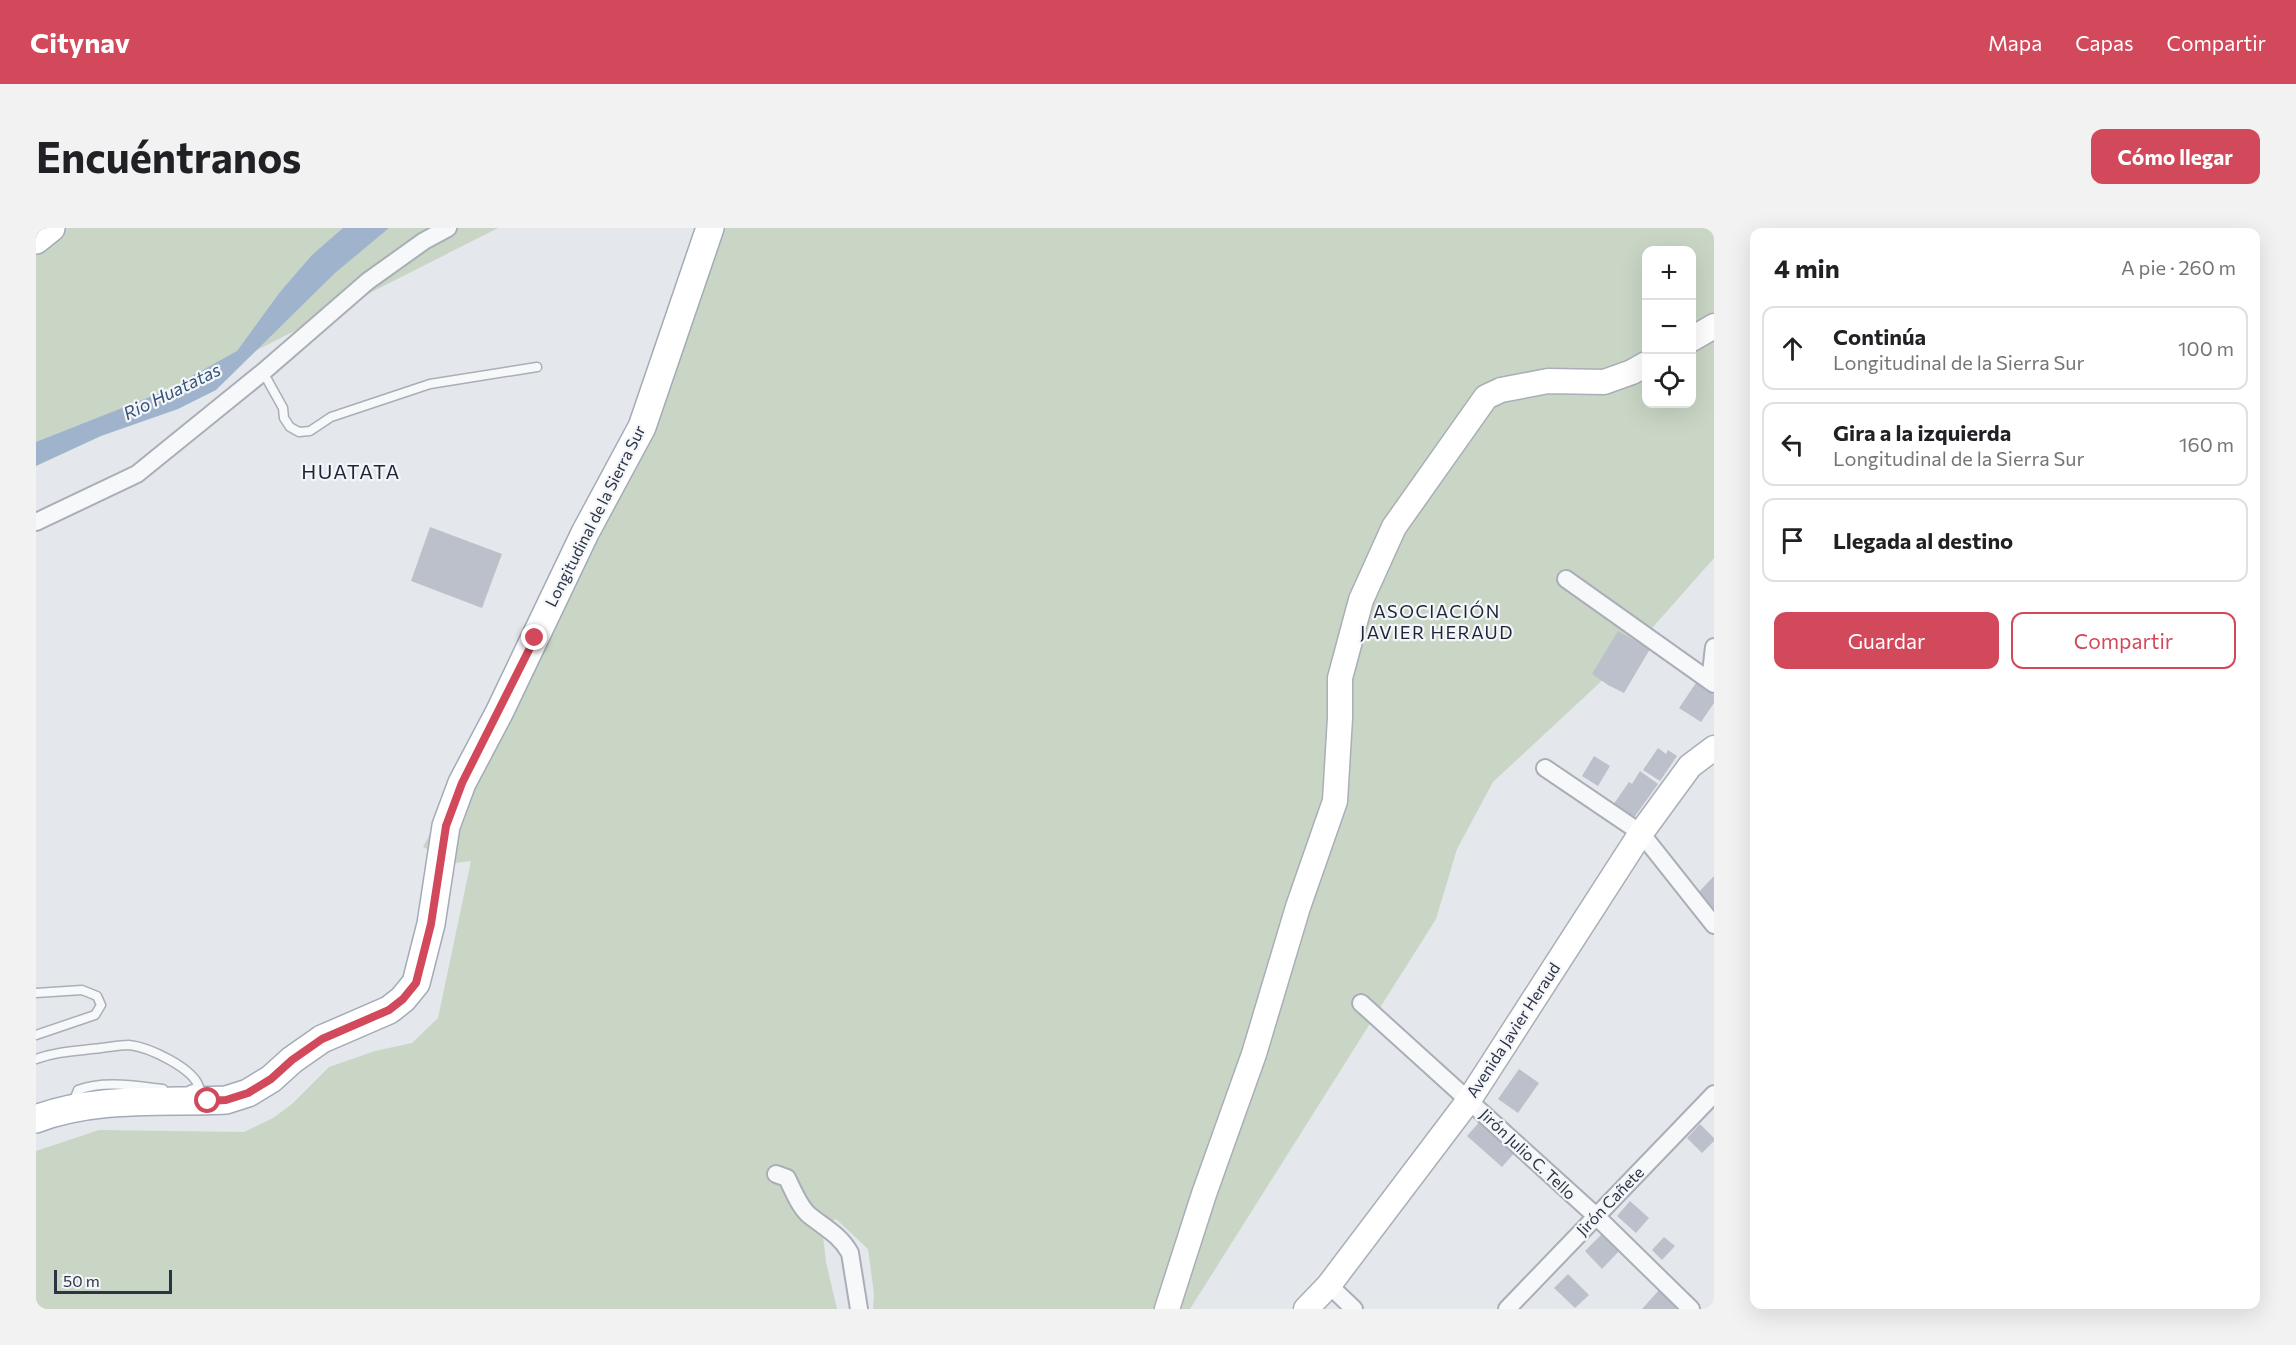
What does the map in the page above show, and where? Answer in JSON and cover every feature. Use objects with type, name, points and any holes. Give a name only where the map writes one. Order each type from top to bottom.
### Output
[{"type":"main road","points":[[36,240],[51,228]]},
{"type":"main road","name":"Longitudinal de la Sierra Sur","points":[[36,1119],[87,1105],[226,1100],[248,1093],[271,1079],[292,1060],[322,1039],[389,1010],[403,999],[416,983],[431,924],[446,826],[462,783],[499,713],[585,533],[642,427],[711,228]]},
{"type":"main road","points":[[1696,337],[1714,326]]},
{"type":"main road","points":[[1167,1309],[1254,1054],[1298,907],[1335,801],[1340,678],[1361,600],[1394,527],[1486,397],[1501,390],[1548,381],[1604,382],[1642,367]]},
{"type":"main road","name":"Avenida Javier Heraud","points":[[1306,1309],[1329,1285],[1469,1100],[1641,833],[1690,766],[1714,748]]},
{"type":"street","points":[[36,522],[137,474],[263,372],[368,281],[424,241],[448,228]]},
{"type":"street","points":[[1566,579],[1714,683]]},
{"type":"street","points":[[1714,647],[1711,673],[1714,683]]},
{"type":"street","points":[[1545,768],[1641,833],[1714,925]]},
{"type":"street","name":"Jirón Julio C. Tello","points":[[1361,1003],[1596,1216],[1691,1309]]},
{"type":"street","name":"Jirón Cañete","points":[[1507,1309],[1714,1094]]},
{"type":"street","points":[[776,1174],[787,1178],[808,1214],[822,1222],[850,1253],[859,1309]]},
{"type":"street","points":[[1329,1285],[1354,1309]]},
{"type":"lane","points":[[263,372],[283,408],[284,418],[290,427],[298,432],[310,431],[332,417],[430,384],[537,368]]},
{"type":"lane","points":[[36,993],[82,990],[96,996],[101,1005],[95,1015],[36,1035]]},
{"type":"lane","points":[[36,1059],[68,1050],[129,1046],[166,1058],[196,1079],[199,1087],[190,1091],[127,1085],[87,1087],[78,1090],[70,1108]]},
{"type":"green space","points":[[36,228],[498,228],[36,462]]},
{"type":"green space","points":[[705,228],[1714,228],[1714,558],[1623,661],[1493,782],[1457,849],[1436,919],[1190,1309],[873,1309],[874,1294],[868,1249],[836,1219],[822,1227],[826,1262],[837,1309],[36,1309],[36,1151],[99,1130],[244,1132],[273,1118],[292,1104],[329,1067],[375,1051],[412,1043],[438,1018],[471,861],[455,863],[423,847],[611,488]]},
{"type":"water","name":"Rio Huatatas","points":[[343,228],[389,228],[335,273],[216,390],[178,409],[101,436],[36,466],[36,442],[165,391],[237,351],[280,292],[312,255]]},
{"type":"building","points":[[430,527],[502,554],[482,608],[411,581]]},
{"type":"building","points":[[1618,631],[1650,649],[1624,693],[1592,674]]},
{"type":"building","points":[[1696,683],[1714,695],[1714,703],[1701,722],[1679,708]]},
{"type":"building","points":[[1658,748],[1666,754],[1668,750],[1677,756],[1660,781],[1643,770]]},
{"type":"building","points":[[1594,756],[1610,766],[1598,786],[1582,776]]},
{"type":"building","points":[[1640,771],[1658,784],[1633,819],[1613,805],[1629,782],[1632,784]]},
{"type":"building","points":[[1714,876],[1714,913],[1696,895]]},
{"type":"building","points":[[1519,1069],[1539,1083],[1518,1113],[1498,1099]]},
{"type":"building","points":[[1482,1119],[1517,1150],[1502,1167],[1467,1136]]},
{"type":"building","points":[[1700,1124],[1714,1138],[1714,1141],[1702,1153],[1687,1138]]},
{"type":"building","points":[[1630,1201],[1649,1218],[1636,1233],[1617,1216]]},
{"type":"building","points":[[1603,1233],[1620,1250],[1602,1269],[1585,1251]]},
{"type":"building","points":[[1664,1237],[1675,1246],[1662,1260],[1652,1250]]},
{"type":"building","points":[[1568,1274],[1589,1295],[1575,1308],[1554,1288]]},
{"type":"building","points":[[1660,1289],[1680,1309],[1642,1309]]},
{"type":"district","name":"HUATATA","points":[[351,472]]},
{"type":"district","name":"ASOCIACIÓN JAVIER HERAUD","points":[[1437,622]]},
{"type":"route","points":[[208,1101],[226,1100],[248,1093],[271,1079],[292,1060],[322,1039],[389,1010],[403,999],[416,983],[431,924],[446,826],[462,783],[535,638]]}]
